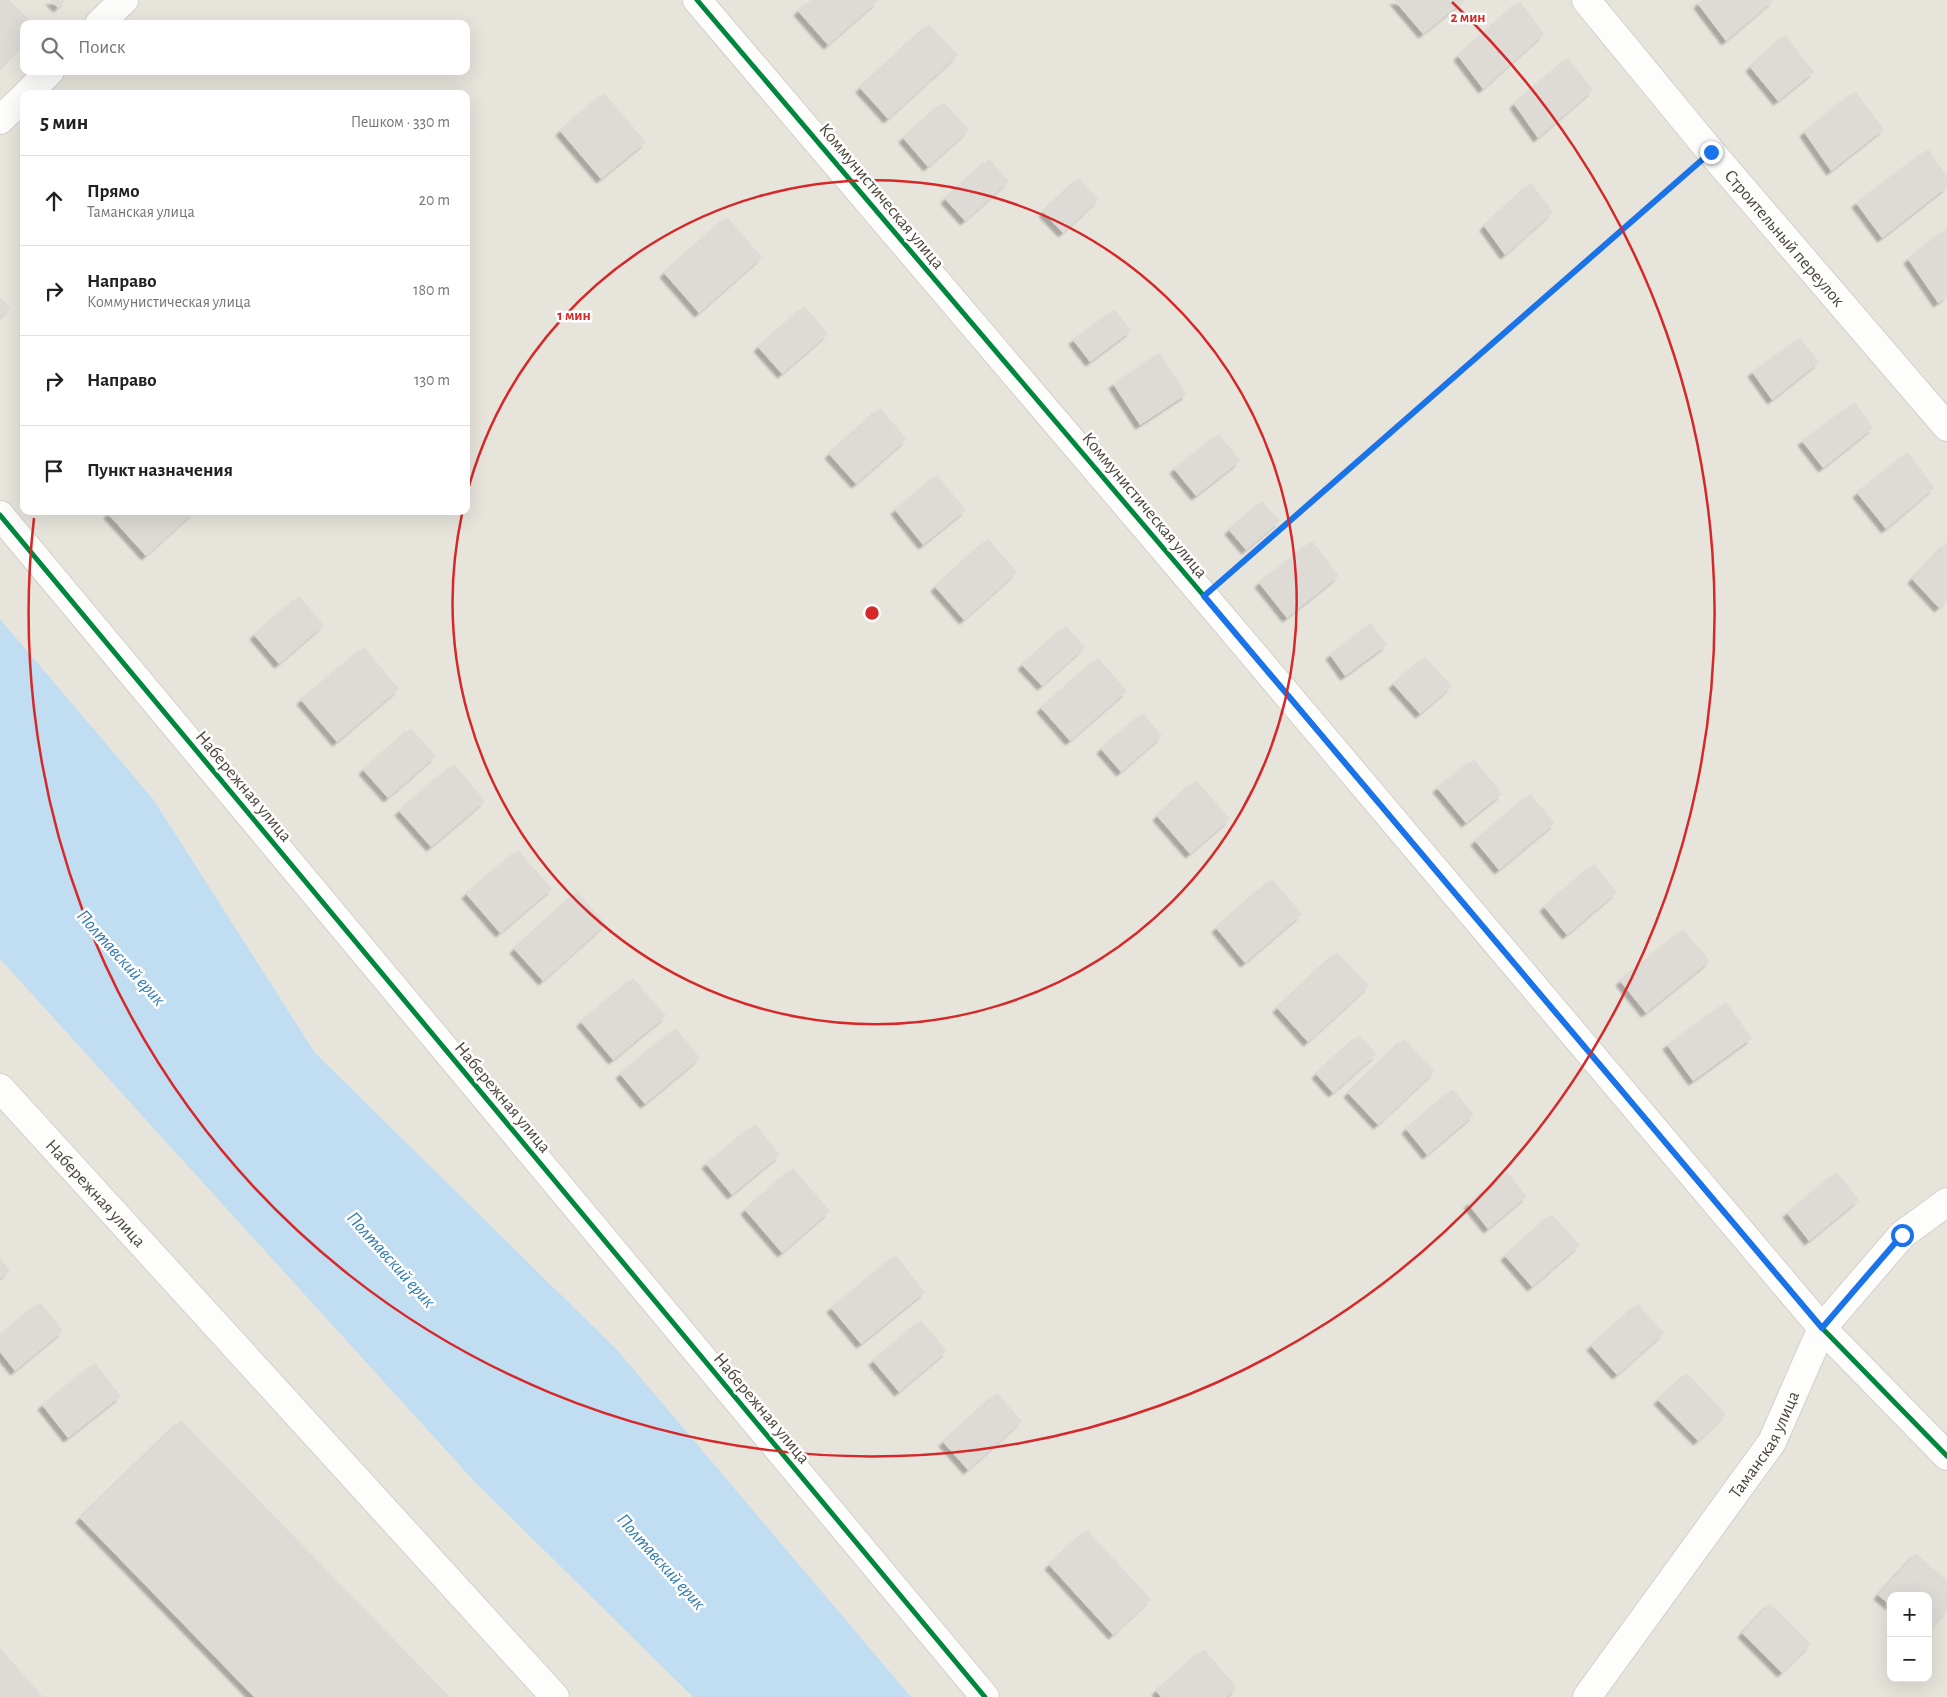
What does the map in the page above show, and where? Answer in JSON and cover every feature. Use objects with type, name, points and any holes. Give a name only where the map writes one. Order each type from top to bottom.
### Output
[{"type":"street","points":[[103,20],[124,0]]},
{"type":"street","name":"Коммунистическая улица","points":[[697,0],[1204,596],[1822,1328],[1947,1456]]},
{"type":"street","name":"Строительный переулок","points":[[1586,0],[1711,152],[1947,427]]},
{"type":"street","points":[[31,90],[46,75]]},
{"type":"street","points":[[0,120],[20,101]]},
{"type":"street","name":"Набережная улица","points":[[0,515],[985,1697]]},
{"type":"street","name":"Набережная улица","points":[[0,1088],[555,1697]]},
{"type":"street","name":"Таманская улица","points":[[1587,1697],[1772,1442],[1822,1328],[1902,1235],[1947,1202]]},
{"type":"path","points":[[1204,596],[1711,152]]},
{"type":"shaded area","points":[[0,0],[1947,0],[1947,1697],[0,1697]]},
{"type":"water","name":"Полтавский ерик","points":[[0,619],[153,799],[315,1053],[618,1351],[911,1697],[693,1697],[474,1481],[0,959]]},
{"type":"building","points":[[2,0],[9,0],[30,20],[20,20],[20,47],[0,68],[0,2]]},
{"type":"building","points":[[50,0],[66,0],[58,8]]},
{"type":"building","points":[[811,0],[879,0],[828,45],[798,11]]},
{"type":"building","points":[[1394,0],[1465,0],[1423,34]]},
{"type":"building","points":[[1702,0],[1774,0],[1726,41],[1698,4]]},
{"type":"building","points":[[1520,1],[1544,34],[1483,89],[1458,56]]},
{"type":"building","points":[[929,24],[958,55],[888,119],[860,88]]},
{"type":"building","points":[[1785,35],[1814,72],[1778,101],[1750,67]]},
{"type":"building","points":[[1568,58],[1593,90],[1538,138],[1514,104]]},
{"type":"building","points":[[1855,91],[1884,129],[1831,171],[1804,132]]},
{"type":"building","points":[[604,93],[646,142],[601,179],[560,131]]},
{"type":"building","points":[[944,102],[969,130],[928,167],[903,138]]},
{"type":"building","points":[[1928,149],[1947,176],[1947,187],[1882,238],[1856,203]]},
{"type":"building","points":[[989,159],[1009,181],[965,221],[945,199]]},
{"type":"building","points":[[1079,178],[1099,199],[1063,233],[1043,212]]},
{"type":"building","points":[[1531,183],[1553,212],[1505,255],[1484,226]]},
{"type":"building","points":[[727,217],[762,257],[699,313],[664,273]]},
{"type":"building","points":[[1947,228],[1947,296],[1938,303],[1908,259]]},
{"type":"building","points":[[0,297],[10,308],[0,318]]},
{"type":"building","points":[[805,306],[828,334],[782,374],[758,347]]},
{"type":"building","points":[[1115,309],[1131,331],[1090,362],[1073,340]]},
{"type":"building","points":[[1800,338],[1819,362],[1772,400],[1752,372]]},
{"type":"building","points":[[1159,353],[1187,394],[1140,425],[1113,384]]},
{"type":"building","points":[[1855,402],[1873,428],[1823,468],[1802,441]]},
{"type":"building","points":[[880,408],[907,439],[856,484],[829,454]]},
{"type":"building","points":[[1219,434],[1240,461],[1196,496],[1174,469]]},
{"type":"building","points":[[1908,452],[1934,488],[1886,529],[1857,493]]},
{"type":"building","points":[[937,475],[966,510],[923,545],[895,510]]},
{"type":"building","points":[[1262,501],[1280,521],[1246,550],[1229,530]]},
{"type":"building","points":[[109,515],[191,515],[146,556]]},
{"type":"building","points":[[988,539],[1017,572],[964,620],[935,587]]},
{"type":"building","points":[[1312,541],[1339,576],[1287,618],[1259,583]]},
{"type":"building","points":[[1947,543],[1947,600],[1939,608],[1912,579]]},
{"type":"building","points":[[299,596],[324,625],[279,664],[254,635]]},
{"type":"building","points":[[1371,623],[1387,645],[1345,676],[1330,655]]},
{"type":"building","points":[[1066,626],[1085,647],[1042,686],[1022,665]]},
{"type":"building","points":[[364,647],[399,689],[337,742],[301,700]]},
{"type":"building","points":[[1425,657],[1452,686],[1420,714],[1393,684]]},
{"type":"building","points":[[1098,658],[1127,691],[1070,741],[1041,708]]},
{"type":"building","points":[[1143,713],[1162,736],[1121,772],[1101,749]]},
{"type":"building","points":[[411,728],[436,756],[388,798],[363,770]]},
{"type":"building","points":[[1474,759],[1502,794],[1466,823],[1437,788]]},
{"type":"building","points":[[454,764],[485,801],[431,847],[399,811]]},
{"type":"building","points":[[1196,780],[1230,819],[1190,854],[1157,816]]},
{"type":"building","points":[[1530,794],[1555,823],[1499,870],[1475,841]]},
{"type":"building","points":[[518,850],[552,889],[500,933],[466,894]]},
{"type":"building","points":[[1594,864],[1617,892],[1567,935],[1544,907]]},
{"type":"building","points":[[1272,879],[1302,914],[1245,963],[1216,928]]},
{"type":"building","points":[[577,892],[606,924],[543,981],[514,949]]},
{"type":"building","points":[[1683,929],[1710,961],[1646,1013],[1620,981]]},
{"type":"building","points":[[1337,952],[1369,986],[1308,1042],[1277,1008]]},
{"type":"building","points":[[633,978],[666,1016],[613,1060],[581,1022]]},
{"type":"building","points":[[1726,1002],[1752,1038],[1693,1081],[1667,1045]]},
{"type":"building","points":[[676,1028],[700,1058],[645,1104],[620,1074]]},
{"type":"building","points":[[1359,1035],[1377,1054],[1333,1093],[1316,1074]]},
{"type":"building","points":[[1404,1039],[1435,1071],[1378,1125],[1348,1093]]},
{"type":"building","points":[[1453,1089],[1474,1115],[1427,1155],[1406,1129]]},
{"type":"building","points":[[755,1124],[780,1155],[732,1195],[706,1164]]},
{"type":"building","points":[[793,1168],[830,1211],[782,1253],[745,1210]]},
{"type":"building","points":[[1507,1172],[1527,1196],[1488,1229],[1468,1204]]},
{"type":"building","points":[[1837,1172],[1859,1200],[1809,1241],[1787,1213]]},
{"type":"building","points":[[1552,1214],[1580,1245],[1532,1287],[1505,1256]]},
{"type":"building","points":[[896,1255],[925,1292],[861,1344],[831,1308]]},
{"type":"building","points":[[0,1258],[10,1270],[0,1279]]},
{"type":"building","points":[[40,1302],[63,1331],[15,1371],[0,1352],[0,1335]]},
{"type":"building","points":[[1638,1304],[1664,1333],[1617,1375],[1591,1346]]},
{"type":"building","points":[[921,1320],[947,1351],[899,1392],[873,1361]]},
{"type":"building","points":[[95,1363],[121,1396],[68,1438],[42,1405]]},
{"type":"building","points":[[1687,1373],[1726,1414],[1698,1441],[1658,1400]]},
{"type":"building","points":[[997,1393],[1022,1421],[968,1470],[943,1442]]},
{"type":"building","points":[[181,1420],[450,1697],[254,1697],[80,1518]]},
{"type":"building","points":[[1087,1530],[1151,1599],[1113,1635],[1049,1565]]},
{"type":"building","points":[[1916,1553],[1947,1581],[1947,1611],[1932,1628],[1932,1592],[1887,1592],[1887,1603],[1878,1595]]},
{"type":"building","points":[[1770,1603],[1811,1644],[1782,1673],[1742,1633]]},
{"type":"building","points":[[0,1648],[43,1697],[0,1697]]},
{"type":"building","points":[[1204,1649],[1237,1688],[1226,1697],[1161,1697],[1156,1691]]},
{"type":"cycle path","points":[[697,0],[1204,596],[1822,1328],[1947,1456]]},
{"type":"cycle path","points":[[0,515],[985,1697]]},
{"type":"route","points":[[1711,152],[1204,596],[1822,1328],[1902,1235]]}]
